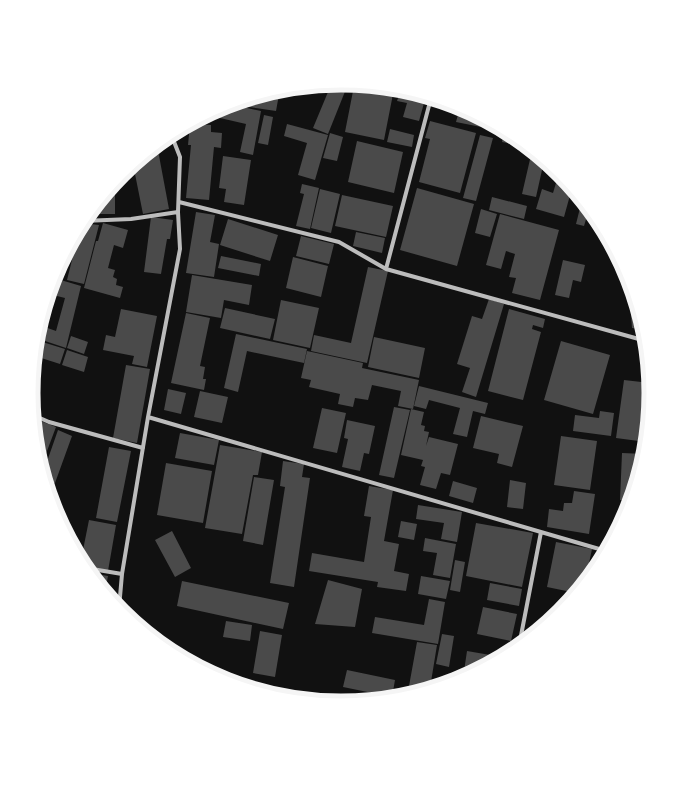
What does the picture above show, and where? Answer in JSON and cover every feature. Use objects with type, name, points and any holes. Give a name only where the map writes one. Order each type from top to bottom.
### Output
[{"type":"street","points":[[386,269],[430,103]]},
{"type":"street","points":[[120,600],[122,574],[148,417],[180,249],[178,212],[180,158],[174,141]]},
{"type":"street","points":[[179,202],[339,242],[386,269],[639,339]]},
{"type":"street","points":[[92,221],[131,219],[178,212]]},
{"type":"street","points":[[148,417],[600,549]]},
{"type":"street","points":[[39,418],[49,422],[143,448]]},
{"type":"street","points":[[521,636],[541,532]]},
{"type":"street","points":[[95,570],[122,574]]},
{"type":"building","points":[[346,90],[328,134],[313,128],[328,92],[325,91]]},
{"type":"building","points":[[353,91],[393,95],[384,140],[345,132]]},
{"type":"building","points":[[399,96],[424,102],[419,121],[403,117],[407,103],[397,101]]},
{"type":"building","points":[[279,97],[276,111],[244,106]]},
{"type":"building","points":[[242,107],[261,111],[253,155],[240,152],[246,124],[220,118],[221,115]]},
{"type":"building","points":[[458,114],[487,128],[456,122]]},
{"type":"building","points":[[264,115],[273,117],[268,145],[258,143]]},
{"type":"building","points":[[430,121],[476,133],[460,193],[419,182],[430,139],[425,138]]},
{"type":"building","points":[[287,124],[328,135],[315,180],[298,175],[307,143],[284,136]]},
{"type":"building","points":[[201,125],[211,125],[211,132],[222,133],[221,148],[214,147],[209,200],[186,198],[191,145],[188,145],[189,131]]},
{"type":"building","points":[[390,129],[414,135],[412,147],[387,142]]},
{"type":"building","points":[[330,133],[343,137],[337,161],[323,158]]},
{"type":"building","points":[[480,135],[493,138],[476,201],[463,198]]},
{"type":"building","points":[[503,137],[513,144],[502,142]]},
{"type":"building","points":[[357,141],[403,152],[394,193],[348,182]]},
{"type":"building","points":[[158,152],[169,209],[143,214],[134,172]]},
{"type":"building","points":[[223,156],[251,160],[244,205],[224,202],[226,189],[219,188]]},
{"type":"building","points":[[531,157],[543,167],[536,197],[522,194]]},
{"type":"building","points":[[557,181],[570,195],[564,217],[536,209],[542,189],[553,193]]},
{"type":"building","points":[[302,184],[319,188],[310,229],[296,226],[304,194],[300,193]]},
{"type":"building","points":[[417,188],[474,204],[457,266],[400,250]]},
{"type":"building","points":[[320,189],[340,194],[331,233],[311,228]]},
{"type":"building","points":[[115,191],[115,214],[97,214]]},
{"type":"building","points":[[342,195],[393,206],[386,237],[335,226]]},
{"type":"building","points":[[492,197],[527,206],[524,219],[489,210]]},
{"type":"building","points":[[580,208],[587,217],[584,226],[576,224]]},
{"type":"building","points":[[481,209],[497,214],[490,237],[475,233]]},
{"type":"building","points":[[196,212],[215,215],[210,242],[219,244],[214,277],[186,273]]},
{"type":"building","points":[[500,214],[559,230],[540,300],[512,293],[516,278],[509,277],[515,254],[506,251],[501,269],[486,265]]},
{"type":"building","points":[[151,217],[173,220],[170,239],[167,239],[161,274],[144,272]]},
{"type":"building","points":[[228,219],[278,235],[270,261],[220,245]]},
{"type":"building","points":[[103,223],[128,230],[123,248],[114,245],[108,268],[115,270],[113,277],[117,279],[116,285],[123,287],[120,298],[84,288],[96,241],[98,241]]},
{"type":"building","points":[[90,224],[99,225],[84,284],[67,280],[75,248],[79,241]]},
{"type":"building","points":[[356,232],[385,238],[382,253],[353,246]]},
{"type":"building","points":[[301,236],[334,244],[329,264],[296,256]]},
{"type":"building","points":[[221,256],[261,264],[259,276],[218,268]]},
{"type":"building","points":[[293,257],[328,266],[321,297],[286,288]]},
{"type":"building","points":[[563,260],[585,265],[581,282],[573,280],[569,298],[555,295]]},
{"type":"building","points":[[368,267],[388,271],[367,363],[311,351],[314,335],[351,343]]},
{"type":"building","points":[[192,275],[252,285],[249,305],[224,300],[221,318],[186,312]]},
{"type":"building","points":[[60,280],[81,286],[66,348],[43,340],[45,327],[56,331],[65,298],[54,295]]},
{"type":"building","points":[[489,299],[504,304],[476,397],[462,392],[470,368],[457,364],[472,316],[482,319]]},
{"type":"building","points":[[281,300],[319,308],[310,348],[273,340]]},
{"type":"building","points":[[225,308],[275,319],[270,339],[220,328]]},
{"type":"building","points":[[121,309],[157,316],[147,367],[132,364],[134,356],[103,350],[106,335],[115,337]]},
{"type":"building","points":[[509,309],[545,319],[543,328],[533,325],[532,329],[541,332],[523,400],[488,391]]},
{"type":"building","points":[[186,313],[210,318],[200,366],[205,367],[203,379],[206,379],[204,390],[171,383]]},
{"type":"building","points":[[631,314],[634,314],[637,329],[632,328]]},
{"type":"building","points":[[236,334],[307,349],[304,363],[247,351],[238,392],[224,388]]},
{"type":"building","points":[[71,336],[88,342],[84,354],[67,348]]},
{"type":"building","points":[[374,337],[425,348],[419,378],[368,367]]},
{"type":"building","points":[[561,341],[610,355],[593,414],[544,400]]},
{"type":"building","points":[[43,342],[65,349],[60,364],[41,358]]},
{"type":"building","points":[[67,350],[88,357],[84,372],[62,365]]},
{"type":"building","points":[[307,351],[363,363],[362,368],[419,380],[413,409],[398,406],[401,391],[372,385],[368,400],[355,398],[353,407],[338,404],[340,394],[309,387],[311,380],[301,378]]},
{"type":"building","points":[[126,365],[150,369],[137,443],[113,438]]},
{"type":"building","points":[[624,380],[643,382],[643,413],[640,441],[616,438]]},
{"type":"building","points":[[419,386],[488,403],[485,414],[473,411],[467,437],[453,434],[460,408],[429,400],[426,409],[414,406]]},
{"type":"building","points":[[168,389],[186,393],[181,414],[164,410]]},
{"type":"building","points":[[200,391],[228,397],[222,423],[194,417]]},
{"type":"building","points":[[394,407],[410,410],[394,478],[379,475]]},
{"type":"building","points":[[322,408],[346,413],[337,453],[313,448]]},
{"type":"building","points":[[411,409],[424,412],[421,425],[425,426],[424,431],[429,432],[426,446],[429,437],[458,444],[450,475],[441,473],[436,489],[420,485],[425,467],[421,466],[423,460],[401,455]]},
{"type":"building","points":[[600,411],[614,413],[611,436],[573,431],[575,415],[599,418]]},
{"type":"building","points":[[481,416],[523,426],[512,467],[497,463],[499,454],[473,448]]},
{"type":"building","points":[[347,420],[375,426],[369,454],[364,453],[360,471],[342,467],[348,439],[344,438]]},
{"type":"building","points":[[40,421],[56,427],[45,456]]},
{"type":"building","points":[[58,430],[72,436],[55,483],[51,482],[46,463]]},
{"type":"building","points":[[180,433],[219,440],[214,465],[175,458]]},
{"type":"building","points":[[561,436],[597,441],[590,490],[554,485]]},
{"type":"building","points":[[220,445],[262,452],[258,475],[253,475],[242,534],[205,528]]},
{"type":"building","points":[[109,447],[131,451],[117,522],[96,518]]},
{"type":"building","points":[[622,453],[638,454],[634,471],[624,500],[620,500]]},
{"type":"building","points":[[283,461],[304,464],[302,477],[310,478],[294,587],[270,583],[285,487],[280,486]]},
{"type":"building","points":[[166,463],[212,471],[203,523],[157,515]]},
{"type":"building","points":[[254,477],[274,480],[263,545],[243,541]]},
{"type":"building","points":[[510,480],[526,483],[523,509],[507,507]]},
{"type":"building","points":[[453,481],[477,488],[473,503],[449,496]]},
{"type":"building","points":[[369,486],[393,490],[384,541],[399,544],[394,571],[409,574],[406,591],[377,587],[378,582],[309,571],[312,553],[364,562],[371,517],[364,516]]},
{"type":"building","points":[[574,491],[595,494],[589,534],[547,527],[549,509],[563,511],[564,503],[572,503]]},
{"type":"building","points":[[418,505],[462,512],[457,542],[441,539],[444,523],[416,519]]},
{"type":"building","points":[[89,520],[116,525],[108,571],[94,568],[83,550]]},
{"type":"building","points":[[401,521],[417,524],[414,540],[398,537]]},
{"type":"building","points":[[476,523],[533,533],[522,587],[466,576]]},
{"type":"building","points":[[172,531],[191,568],[175,577],[155,540]]},
{"type":"building","points":[[425,538],[456,544],[450,578],[433,575],[437,553],[423,551]]},
{"type":"building","points":[[556,542],[592,549],[588,568],[570,592],[547,587]]},
{"type":"building","points":[[455,560],[465,562],[460,592],[450,590]]},
{"type":"building","points":[[99,575],[108,576],[106,584]]},
{"type":"building","points":[[421,576],[450,581],[446,599],[418,594]]},
{"type":"building","points":[[328,580],[362,589],[355,627],[315,624]]},
{"type":"building","points":[[182,581],[289,603],[283,629],[177,606]]},
{"type":"building","points":[[490,583],[522,589],[519,606],[487,600]]},
{"type":"building","points":[[429,599],[445,602],[438,644],[372,633],[375,617],[424,625]]},
{"type":"building","points":[[483,607],[517,614],[511,641],[477,634]]},
{"type":"building","points":[[226,621],[252,625],[250,641],[223,637]]},
{"type":"building","points":[[260,631],[282,635],[275,677],[253,673]]},
{"type":"building","points":[[442,634],[454,636],[449,667],[436,664]]},
{"type":"building","points":[[417,642],[437,645],[431,682],[415,687],[409,686]]},
{"type":"building","points":[[467,651],[492,655],[475,665],[464,670]]},
{"type":"building","points":[[347,670],[395,680],[393,691],[381,693],[375,694],[343,687]]}]
